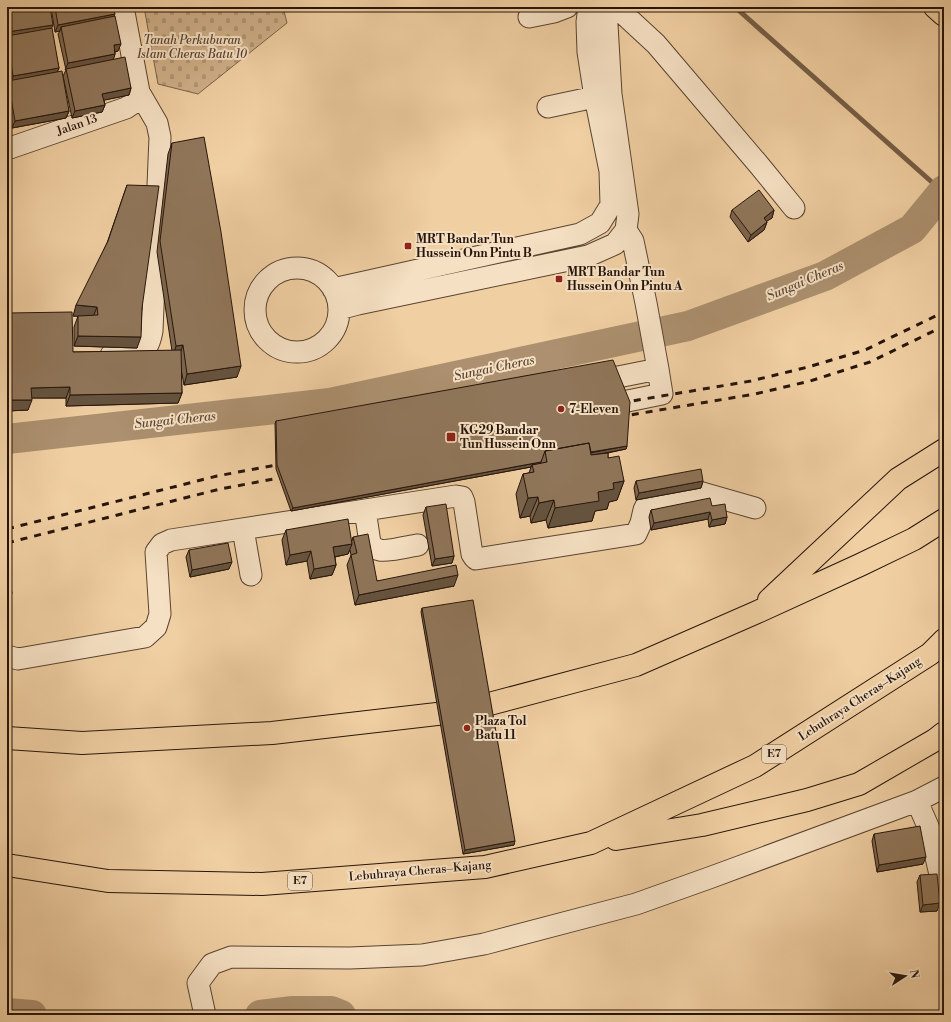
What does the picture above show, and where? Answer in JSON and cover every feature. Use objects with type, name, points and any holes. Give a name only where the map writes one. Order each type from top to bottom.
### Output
[{"type":"main road","points":[[935,7],[944,15]]},
{"type":"main road","points":[[755,613],[898,479],[944,450]]},
{"type":"main road","points":[[7,738],[82,743],[272,733],[463,711],[636,665],[860,565],[914,539],[944,520]]},
{"type":"main road","name":"Lebuhraya Cheras–Kajang","points":[[7,865],[108,881],[262,884],[485,867],[591,843],[755,766],[930,654],[944,640]]},
{"type":"main road","points":[[591,843],[702,825],[807,800],[837,791],[859,784],[935,740],[944,733]]},
{"type":"street","points":[[98,356],[137,352],[147,346],[151,338],[152,331],[160,137],[157,122],[139,92],[123,7]]},
{"type":"street","points":[[529,17],[554,12],[567,7]]},
{"type":"street","points":[[339,308],[588,256],[615,244],[626,230],[628,214],[603,95],[588,52],[586,22],[588,7]]},
{"type":"street","points":[[333,289],[580,234],[600,223],[611,205],[610,171],[603,95],[606,7]]},
{"type":"street","points":[[616,7],[656,44],[794,208]]},
{"type":"street","name":"Jalan 13","points":[[7,149],[126,108],[136,102],[139,92]]},
{"type":"street","points":[[548,107],[603,95]]},
{"type":"street","points":[[585,410],[662,394],[646,303],[633,241],[626,230]]},
{"type":"street","points":[[294,268],[308,269],[320,274],[330,283],[336,294],[339,308],[338,323],[331,336],[320,345],[307,351],[293,352],[279,348],[268,340],[259,329],[255,315],[256,301],[261,287],[270,277],[282,270],[294,268]]},
{"type":"street","points":[[572,386],[658,369]]},
{"type":"street","points":[[7,656],[18,659],[145,637],[156,627],[160,614],[156,552],[162,544],[170,540],[456,496],[462,497],[464,502],[472,554],[476,558],[636,534],[642,523],[644,510],[647,504],[689,493],[699,492],[755,508]]},
{"type":"street","points":[[365,510],[370,543],[375,549],[383,551],[418,545]]},
{"type":"street","points":[[243,529],[251,575]]},
{"type":"street","points":[[205,1015],[198,983],[212,964],[231,957],[350,958],[422,955],[484,944],[636,904],[917,801],[944,787]]},
{"type":"street","points":[[917,801],[930,831],[940,879]]},
{"type":"green space","name":"Tanah Perkuburan Islam Cheras Batu 10","points":[[144,7],[283,7],[287,23],[198,94],[158,84]]},
{"type":"building","points":[[7,7],[50,7],[53,25],[7,32]]},
{"type":"building","points":[[55,7],[113,7],[115,14],[58,25]]},
{"type":"building","points":[[115,16],[121,44],[114,45],[115,54],[68,63],[61,27]]},
{"type":"building","points":[[52,28],[59,68],[13,76],[7,36]]},
{"type":"building","points":[[125,57],[131,88],[102,94],[105,105],[75,111],[66,69]]},
{"type":"building","points":[[62,71],[69,111],[15,121],[8,81]]},
{"type":"building","points":[[204,137],[221,232],[241,366],[187,374],[183,345],[176,346],[160,241],[172,143]]},
{"type":"building","points":[[127,185],[159,186],[142,308],[141,337],[78,336],[78,316],[98,315],[97,307],[76,305],[108,241]]},
{"type":"building","points":[[759,190],[774,210],[764,218],[767,222],[751,235],[732,210]]},
{"type":"building","points":[[72,312],[73,352],[181,350],[182,393],[70,395],[70,387],[31,388],[32,400],[7,400],[7,313]]},
{"type":"building","name":"KG29 Bandar Tun Hussein Onn","points":[[613,360],[630,402],[627,446],[591,452],[589,443],[545,451],[541,462],[293,508],[277,465],[276,421]]},
{"type":"building","points":[[589,443],[591,455],[608,453],[608,458],[619,456],[624,481],[613,483],[614,489],[598,492],[599,501],[555,508],[554,500],[539,503],[538,497],[528,498],[523,474],[534,472],[532,465],[547,462],[545,451]]},
{"type":"building","points":[[701,469],[703,481],[639,493],[636,481]]},
{"type":"building","points":[[710,498],[712,506],[725,504],[727,517],[712,520],[710,512],[654,523],[651,510]]},
{"type":"building","points":[[446,504],[454,556],[435,559],[426,507]]},
{"type":"building","points":[[348,519],[352,544],[333,547],[336,565],[314,569],[311,551],[290,555],[286,530]]},
{"type":"building","points":[[368,534],[377,581],[456,565],[458,575],[359,595],[351,555],[357,553],[353,537]]},
{"type":"building","points":[[228,543],[232,562],[192,570],[189,550]]},
{"type":"building","points":[[7,571],[12,593],[7,594]]},
{"type":"building","name":"Plaza Tol Batu 11","points":[[473,600],[515,841],[465,850],[422,608]]},
{"type":"building","points":[[920,826],[926,857],[879,865],[874,834]]},
{"type":"building","points":[[937,874],[940,903],[923,905],[920,875]]},
{"type":"waterway","points":[[735,7],[943,192]]},
{"type":"waterway","name":"Sungai Cheras","points":[[7,439],[330,403],[688,326],[825,276],[912,229],[944,190]]},
{"type":"waterway","points":[[260,1015],[293,1011],[331,1011],[341,1015]]},
{"type":"waterway","points":[[7,1013],[32,1015]]},
{"type":"railway","points":[[620,403],[751,381],[808,367],[865,350],[944,312]]},
{"type":"railway","points":[[618,417],[755,394],[810,381],[870,362],[944,326]]},
{"type":"railway","points":[[7,529],[217,476],[287,463]]},
{"type":"railway","points":[[7,543],[220,489],[290,476]]},
{"type":"place","name":"MRT Bandar Tun Hussein Onn Pintu B","points":[[408,246]]},
{"type":"place","name":"MRT Bandar Tun Hussein Onn Pintu A","points":[[559,279]]},
{"type":"place","name":"7-Eleven","points":[[561,409]]},
{"type":"place","name":"KG29 Bandar Tun Hussein Onn","points":[[451,437]]},
{"type":"place","name":"Plaza Tol Batu 11","points":[[467,728]]}]
